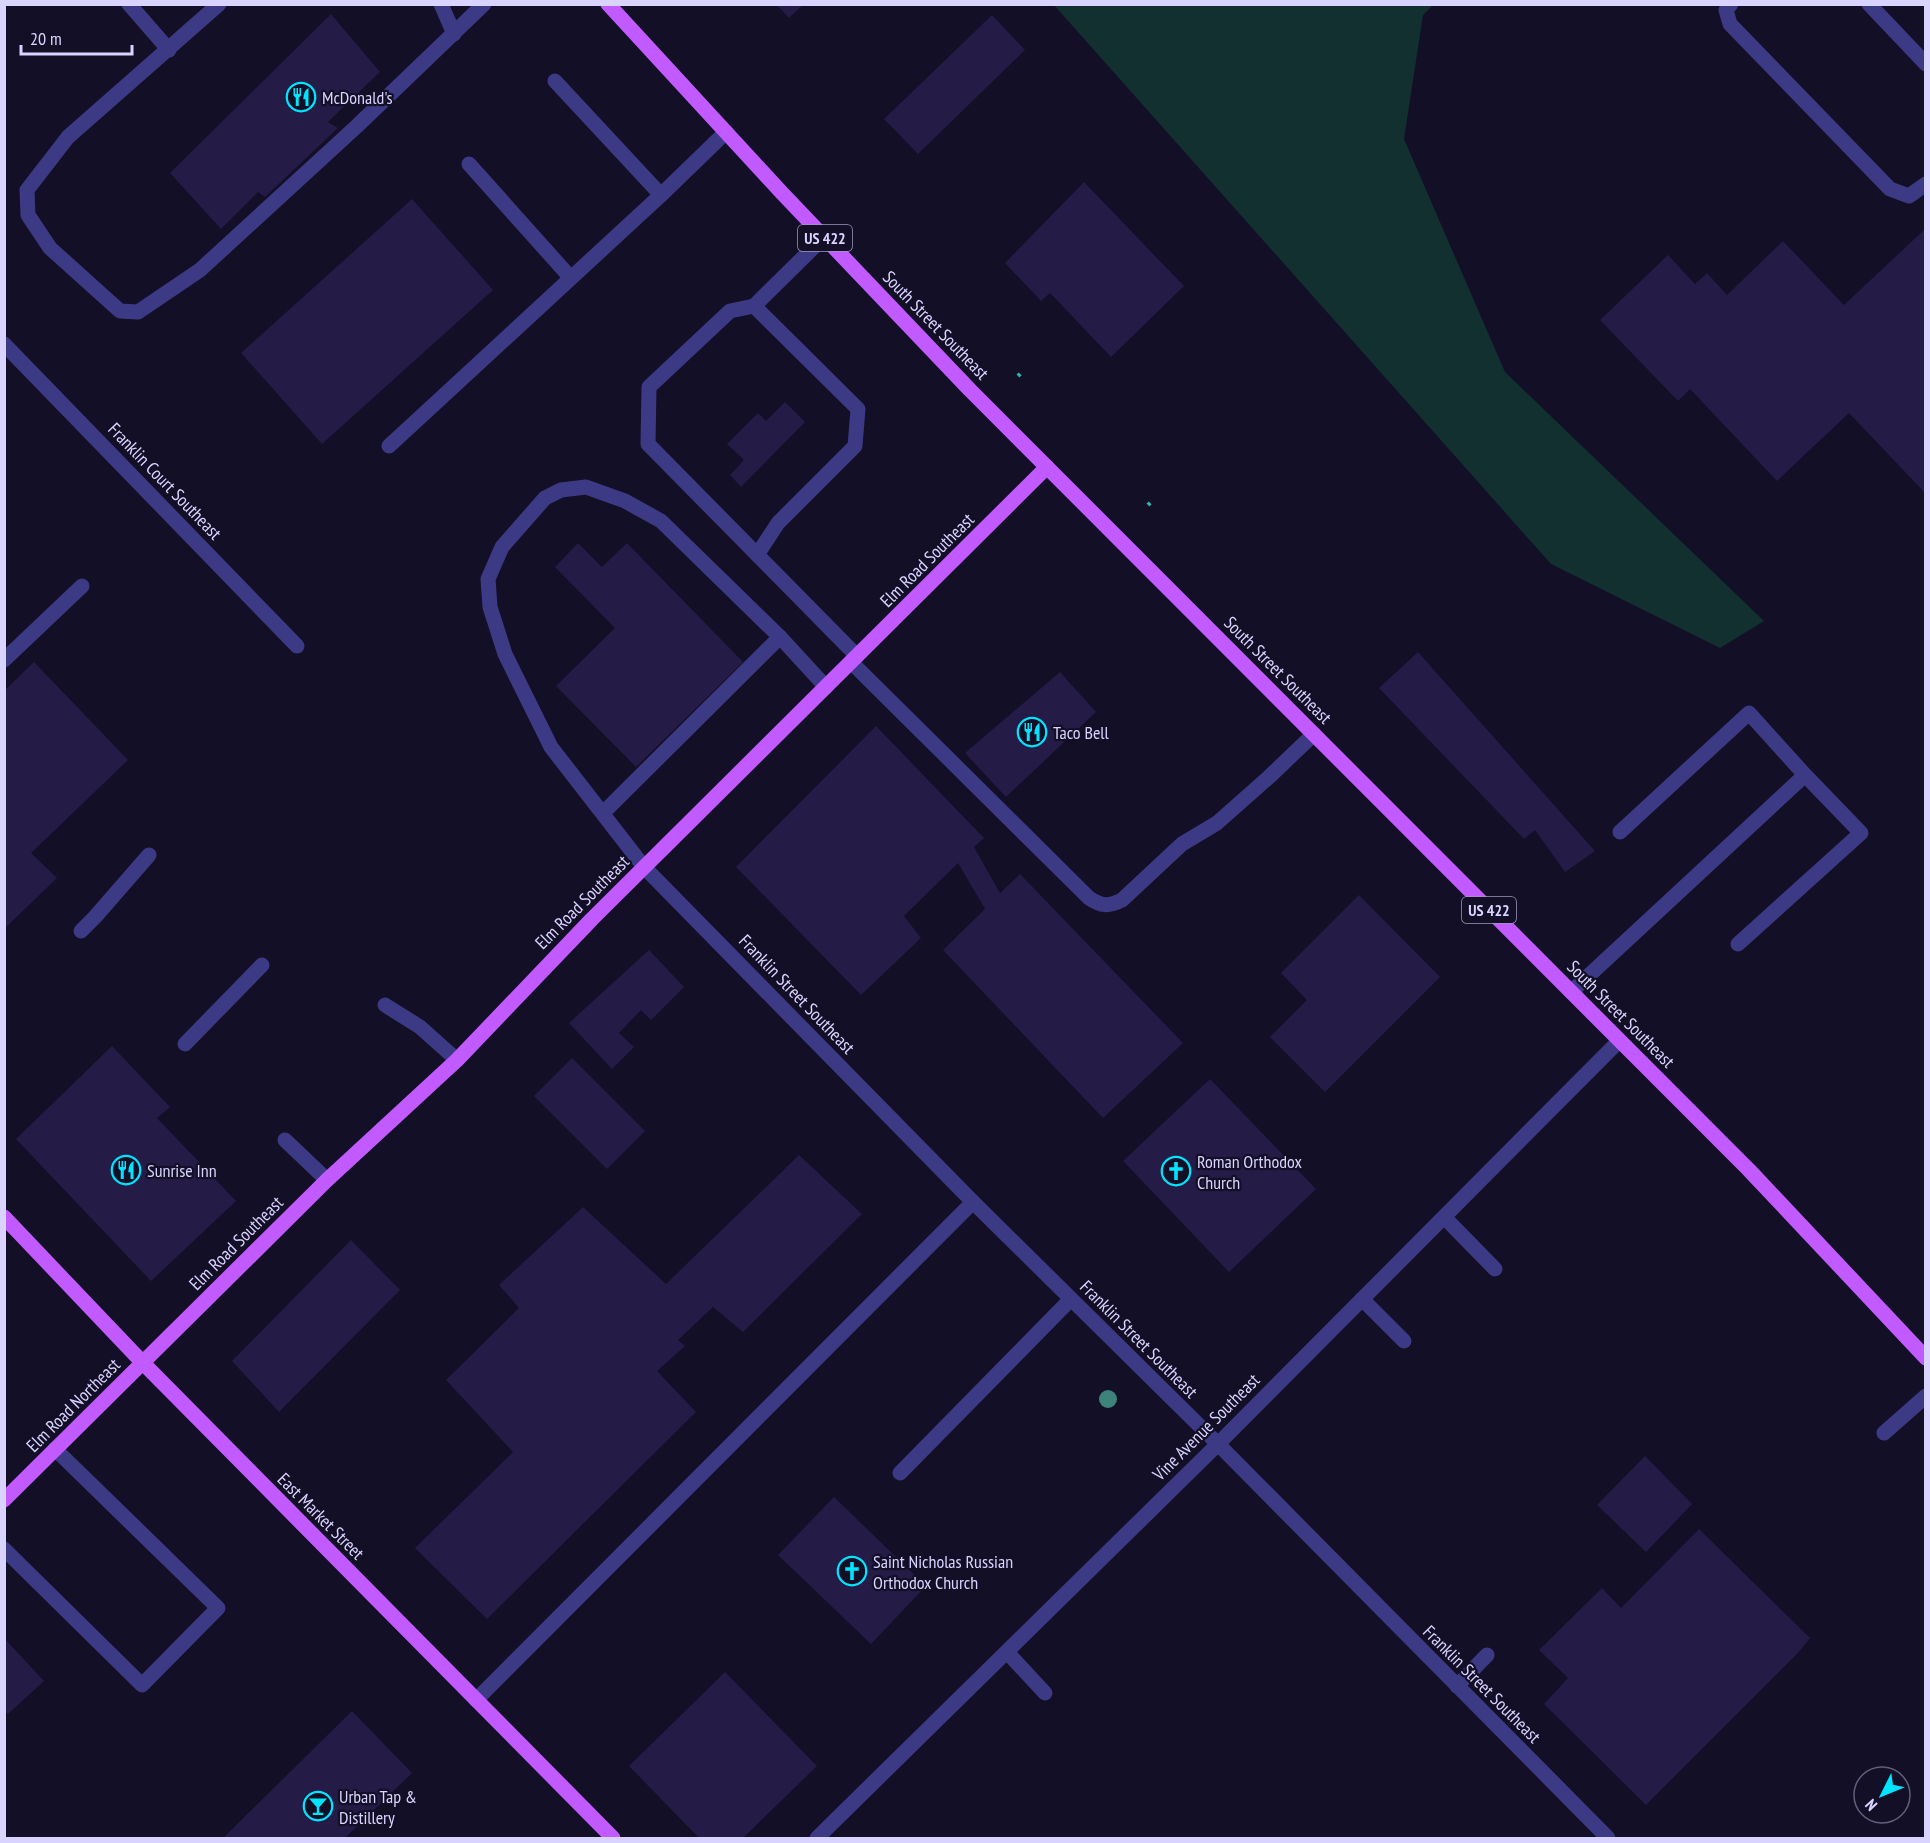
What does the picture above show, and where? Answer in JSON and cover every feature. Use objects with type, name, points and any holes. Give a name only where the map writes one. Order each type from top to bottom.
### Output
[{"type":"main road","name":"South Street Southeast","points":[[608,4],[824,237],[970,390],[1749,1170],[1926,1358]]},
{"type":"main road","name":"Elm Road Southeast","points":[[143,1363],[327,1180],[457,1060],[592,919],[1047,467]]},
{"type":"main road","name":"East Market Street","points":[[4,1217],[143,1363],[613,1839]]},
{"type":"main road","name":"Elm Road Northeast","points":[[4,1500],[143,1363]]},
{"type":"street","points":[[129,4],[170,50]]},
{"type":"street","points":[[219,4],[170,50],[68,137],[27,190],[28,215],[50,248],[120,311],[138,312],[201,270],[357,126],[484,4]]},
{"type":"street","points":[[441,4],[454,34]]},
{"type":"street","points":[[1731,4],[1726,10],[1730,24],[1890,189],[1909,196],[1926,184]]},
{"type":"street","points":[[1869,4],[1926,64]]},
{"type":"street","points":[[555,81],[661,195]]},
{"type":"street","points":[[389,446],[726,132]]},
{"type":"street","points":[[469,164],[570,277]]},
{"type":"street","points":[[824,237],[754,306],[730,311],[649,387],[648,444],[757,555],[854,659],[1089,898],[1099,904],[1111,906],[1122,900],[1182,844],[1232,811],[1314,734]]},
{"type":"street","points":[[754,306],[858,409],[855,446],[778,523],[757,555]]},
{"type":"street","name":"Franklin Court Southeast","points":[[4,344],[297,646]]},
{"type":"street","name":"Franklin Street Southeast","points":[[826,687],[780,637],[661,521],[626,501],[586,487],[561,490],[545,498],[502,547],[488,579],[490,607],[505,654],[551,747],[644,867],[1608,1839]]},
{"type":"street","points":[[4,660],[82,586]]},
{"type":"street","points":[[603,813],[780,637]]},
{"type":"street","points":[[1620,832],[1749,713],[1861,833],[1738,944]]},
{"type":"street","points":[[1571,992],[1805,775]]},
{"type":"street","points":[[81,931],[149,855]]},
{"type":"street","points":[[184,1044],[262,964]]},
{"type":"street","points":[[385,1005],[420,1027],[457,1060]]},
{"type":"street","name":"Vine Avenue Southeast","points":[[818,1839],[1218,1444],[1619,1041]]},
{"type":"street","points":[[285,1140],[327,1180]]},
{"type":"street","points":[[476,1700],[974,1202]]},
{"type":"street","points":[[1444,1217],[1495,1269]]},
{"type":"street","points":[[900,1473],[1071,1299]]},
{"type":"street","points":[[1362,1299],[1404,1341]]},
{"type":"street","points":[[1884,1433],[1926,1396]]},
{"type":"street","points":[[4,1549],[142,1685],[218,1608],[55,1449]]},
{"type":"street","points":[[1007,1652],[1045,1693]]},
{"type":"street","points":[[1457,1686],[1487,1654]]},
{"type":"path","points":[[1018,376],[1023,371]]},
{"type":"green space","points":[[1054,5],[1433,5],[1423,15],[1404,139],[1505,372],[1764,621],[1720,648],[1551,564]]},
{"type":"building","points":[[776,4],[804,4],[789,18]]},
{"type":"building","name":"McDonald's","points":[[331,14],[380,72],[328,122],[338,128],[265,197],[258,192],[221,229],[170,173]]},
{"type":"building","points":[[992,15],[1025,50],[918,154],[884,119]]},
{"type":"building","points":[[1084,182],[1184,286],[1111,357],[1050,293],[1041,301],[1005,263]]},
{"type":"building","points":[[412,199],[493,290],[322,444],[241,353]]},
{"type":"building","points":[[1926,228],[1926,494],[1849,413],[1777,481],[1690,389],[1678,401],[1600,320],[1668,255],[1695,284],[1707,273],[1727,295],[1783,241],[1844,305]]},
{"type":"building","points":[[785,402],[805,422],[741,487],[730,475],[744,460],[727,444],[758,413],[766,421]]},
{"type":"building","points":[[578,543],[602,567],[627,543],[743,662],[636,767],[556,686],[615,628],[555,567]]},
{"type":"building","points":[[1418,652],[1595,851],[1565,872],[1535,830],[1524,839],[1379,688]]},
{"type":"building","points":[[34,662],[128,760],[31,853],[57,878],[4,929],[4,691]]},
{"type":"building","name":"Taco Bell","points":[[1060,672],[1096,712],[1006,797],[965,753]]},
{"type":"building","points":[[876,726],[984,838],[974,847],[1000,893],[1020,874],[1183,1043],[1103,1118],[943,950],[985,909],[958,863],[904,916],[921,938],[861,995],[736,867]]},
{"type":"building","points":[[1359,895],[1440,977],[1325,1092],[1270,1037],[1307,1000],[1281,973]]},
{"type":"building","points":[[649,950],[684,987],[651,1020],[641,1010],[619,1033],[634,1047],[612,1069],[569,1023]]},
{"type":"building","name":"Sunrise Inn","points":[[112,1046],[170,1107],[157,1118],[236,1201],[151,1281],[16,1139]]},
{"type":"building","points":[[572,1058],[645,1131],[607,1169],[534,1096]]},
{"type":"building","points":[[1210,1079],[1316,1189],[1229,1272],[1123,1161]]},
{"type":"building","points":[[799,1155],[862,1214],[743,1332],[713,1307],[678,1340],[685,1346],[657,1371],[696,1412],[487,1619],[415,1548],[513,1452],[446,1380],[519,1308],[499,1285],[583,1207],[666,1284]]},
{"type":"building","points":[[351,1240],[400,1290],[279,1412],[232,1361]]},
{"type":"building","points":[[1645,1456],[1692,1504],[1646,1552],[1597,1505]]},
{"type":"building","name":"Saint Nicholas Russian Orthodox Church","points":[[834,1497],[926,1586],[871,1644],[778,1555]]},
{"type":"building","points":[[1699,1529],[1810,1638],[1798,1653],[1646,1805],[1544,1704],[1568,1678],[1539,1650],[1602,1588],[1621,1608]]},
{"type":"building","points":[[4,1638],[44,1681],[8,1714],[4,1711]]},
{"type":"building","points":[[725,1672],[817,1766],[743,1838],[699,1838],[629,1766]]},
{"type":"building","name":"Urban Tap & Distillery","points":[[352,1711],[412,1773],[345,1838],[223,1838]]},
{"type":"place","name":"McDonald's","points":[[301,97]]},
{"type":"place","name":"Taco Bell","points":[[1032,732]]},
{"type":"place","name":"Sunrise Inn","points":[[126,1170]]},
{"type":"place","name":"Roman Orthodox Church","points":[[1176,1171]]},
{"type":"place","name":"Saint Nicholas Russian Orthodox Church","points":[[852,1571]]},
{"type":"place","name":"Urban Tap & Distillery","points":[[318,1806]]}]
